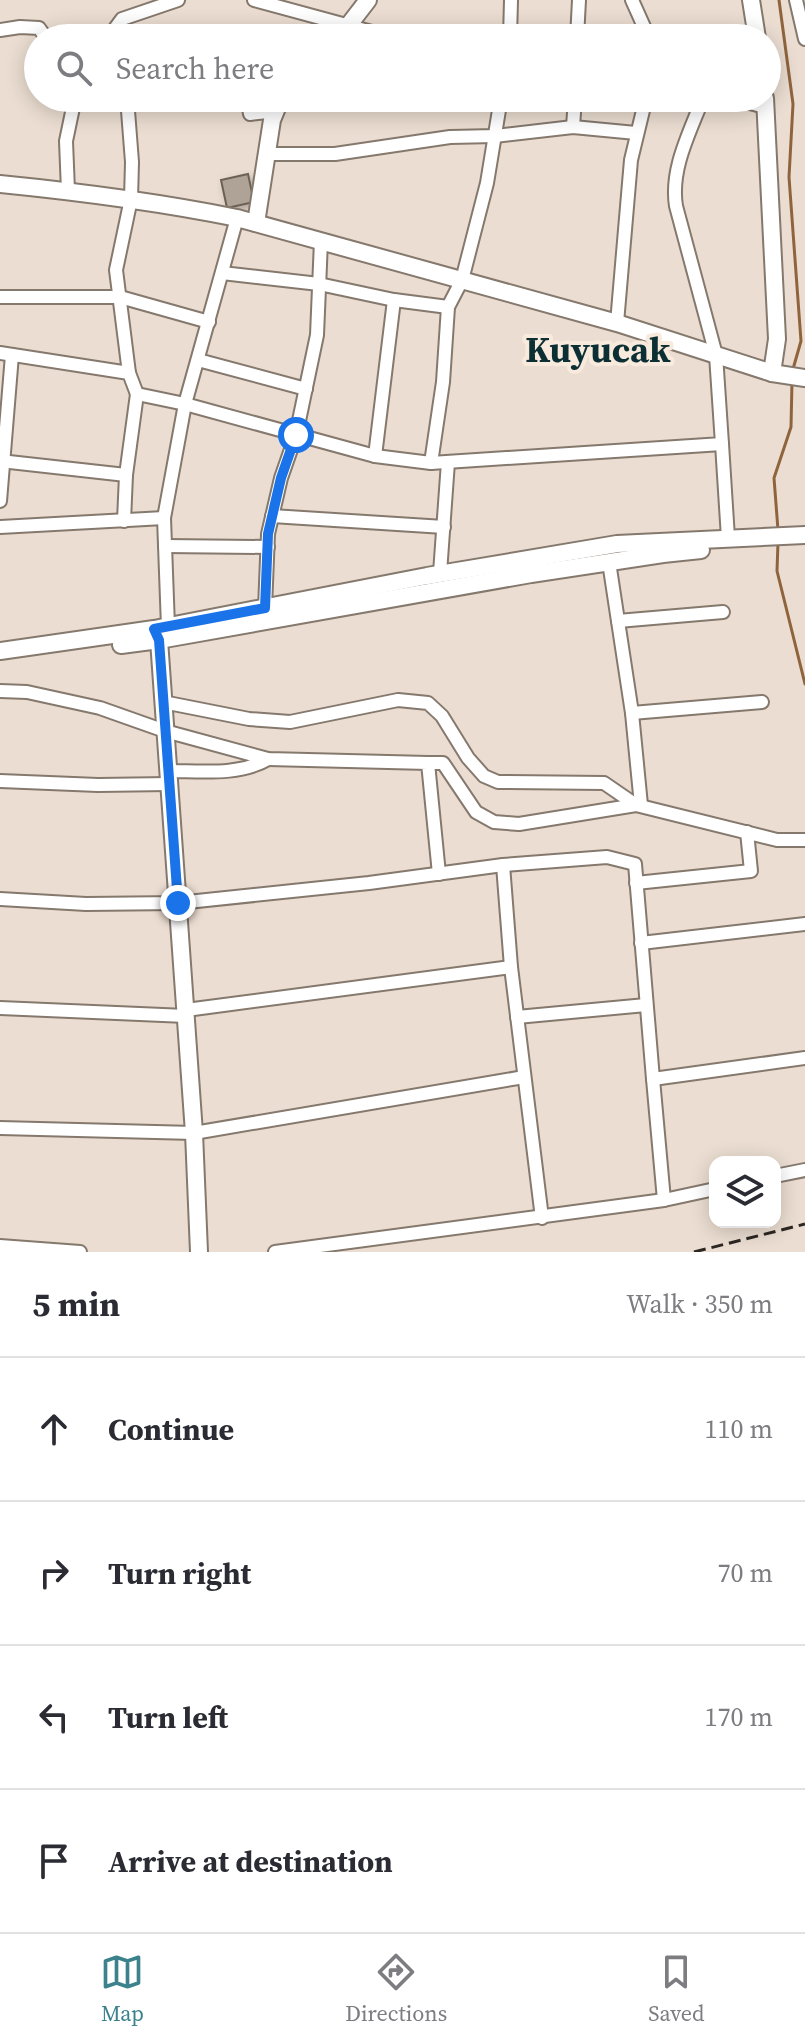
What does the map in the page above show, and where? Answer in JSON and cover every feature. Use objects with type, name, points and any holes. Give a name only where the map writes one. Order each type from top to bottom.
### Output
[{"type":"street","points":[[118,24],[122,19],[178,0]]},
{"type":"street","points":[[254,0],[341,24]]},
{"type":"street","points":[[350,24],[368,0]]},
{"type":"street","points":[[510,24],[511,0]]},
{"type":"street","points":[[578,24],[579,0]]},
{"type":"street","points":[[632,0],[643,24]]},
{"type":"street","points":[[751,0],[755,24]]},
{"type":"street","points":[[796,0],[805,39]]},
{"type":"street","points":[[0,30],[24,27]]},
{"type":"street","points":[[68,191],[66,141],[72,112]]},
{"type":"street","points":[[124,521],[126,475],[137,394],[129,373],[116,270],[131,199],[128,112]]},
{"type":"street","points":[[256,223],[276,112]]},
{"type":"street","points":[[431,463],[443,382],[448,307],[462,280],[487,183],[499,112]]},
{"type":"street","points":[[573,127],[574,112]]},
{"type":"street","points":[[617,323],[631,160],[642,112]]},
{"type":"street","points":[[698,112],[676,170],[674,191],[716,355],[728,543]]},
{"type":"street","points":[[766,112],[777,339],[791,377]]},
{"type":"street","points":[[267,154],[335,154],[450,137],[495,136],[573,127],[636,133]]},
{"type":"street","points":[[0,184],[174,205],[237,218],[617,323],[791,377]]},
{"type":"street","points":[[199,1252],[194,1133],[163,702],[160,632],[164,518],[185,404],[237,218]]},
{"type":"street","points":[[265,608],[272,516],[296,435],[317,335],[321,241]]},
{"type":"street","points":[[222,273],[319,284],[394,300],[448,307]]},
{"type":"street","points":[[0,297],[120,297],[209,322]]},
{"type":"street","points":[[375,456],[394,300]]},
{"type":"street","points":[[0,501],[6,354],[129,373]]},
{"type":"street","points":[[198,360],[306,389]]},
{"type":"street","points":[[137,394],[185,404],[375,456],[431,463],[722,444]]},
{"type":"street","points":[[1,461],[126,475]]},
{"type":"street","points":[[442,581],[448,462]]},
{"type":"street","points":[[272,516],[444,527]]},
{"type":"street","points":[[0,527],[164,518]]},
{"type":"street","points":[[0,661],[442,581],[617,544],[803,540]]},
{"type":"street","points":[[0,651],[160,632],[265,608],[728,543]]},
{"type":"street","points":[[165,546],[268,547]]},
{"type":"street","points":[[609,562],[632,713],[639,805]]},
{"type":"street","points":[[618,621],[723,612]]},
{"type":"street","points":[[0,691],[27,692],[100,708],[165,731],[268,759],[443,763],[476,812],[494,822],[519,824],[639,805]]},
{"type":"street","points":[[163,702],[249,719],[290,722],[398,700],[428,703],[442,716],[468,758],[484,776],[498,782],[604,783],[639,805],[777,840],[805,840]]},
{"type":"street","points":[[632,713],[762,702]]},
{"type":"street","points":[[0,781],[98,785],[255,766],[268,759]]},
{"type":"street","points":[[428,763],[439,874]]},
{"type":"street","points":[[636,883],[751,871],[747,832]]},
{"type":"street","points":[[0,899],[86,904],[178,903],[503,865],[607,857],[635,864],[664,1200]]},
{"type":"street","points":[[503,865],[511,967],[542,1218]]},
{"type":"street","points":[[641,943],[805,924]]},
{"type":"street","points":[[0,1008],[186,1013],[511,967]]},
{"type":"street","points":[[517,1017],[646,1005]]},
{"type":"street","points":[[653,1079],[805,1058]]},
{"type":"street","points":[[0,1128],[194,1133],[524,1077]]},
{"type":"street","points":[[781,1175],[805,1170]]},
{"type":"street","points":[[275,1252],[542,1218],[709,1190]]},
{"type":"street","points":[[0,1246],[80,1252]]},
{"type":"building","points":[[248,174],[254,202],[227,208],[221,180]]},
{"type":"waterway","points":[[779,0],[793,104],[789,177],[801,341],[793,369]]},
{"type":"waterway","points":[[778,530],[774,478],[791,427],[792,381]]},
{"type":"waterway","points":[[778,542],[777,571],[805,684]]},
{"type":"railway","points":[[694,1252],[805,1224]]},
{"type":"district","name":"Kuyucak","points":[[598,349]]},
{"type":"route","points":[[178,903],[159,640],[154,629],[265,608],[268,534],[281,478],[296,435]]}]
